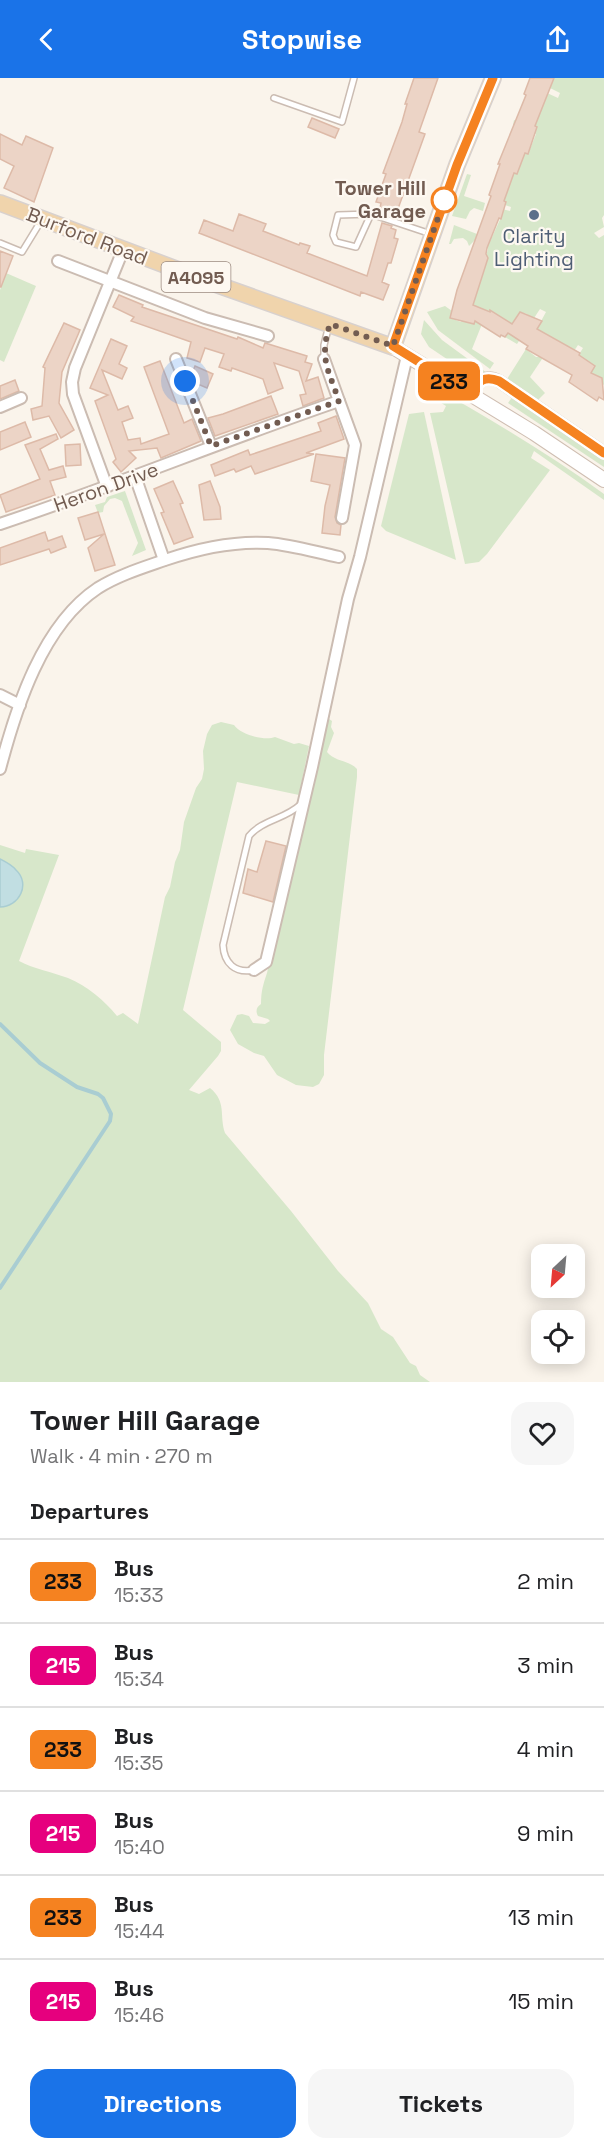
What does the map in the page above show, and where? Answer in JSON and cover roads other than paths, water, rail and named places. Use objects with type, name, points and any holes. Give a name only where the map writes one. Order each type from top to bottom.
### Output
[{"type":"main road","points":[[393,346],[457,165],[493,78]]},
{"type":"main road","name":"Burford Road","points":[[0,203],[123,250],[393,346],[604,480]]},
{"type":"street","points":[[107,487],[75,398],[72,382],[75,368],[123,250]]},
{"type":"street","points":[[57,261],[205,318],[268,336]]},
{"type":"street","points":[[254,970],[266,962],[304,802],[348,598],[360,557],[407,356]]},
{"type":"street","points":[[176,359],[211,446]]},
{"type":"street","points":[[324,359],[356,445],[342,518]]},
{"type":"street","points":[[471,394],[482,379],[494,378],[604,453]]},
{"type":"street","points":[[0,407],[21,398]]},
{"type":"street","name":"Heron Drive","points":[[0,524],[339,401]]},
{"type":"street","points":[[135,476],[164,560]]},
{"type":"street","points":[[0,769],[27,686],[51,640],[81,602],[98,589],[121,576],[164,560],[207,548],[252,543],[279,544],[339,557]]},
{"type":"street","points":[[0,695],[20,705]]},
{"type":"lane","points":[[274,98],[342,122],[354,78]]},
{"type":"lane","points":[[371,214],[356,247],[336,242],[333,235],[338,215],[371,214],[432,235]]},
{"type":"lane","points":[[0,243],[22,252],[42,220]]},
{"type":"lane","points":[[324,359],[324,345],[330,324]]},
{"type":"lane","points":[[254,970],[242,971],[234,968],[227,961],[223,952],[249,836],[255,828],[293,812],[304,802]]},
{"type":"water","points":[[0,859],[13,867],[20,876],[23,888],[13,903],[0,907]]},
{"type":"waterway","points":[[0,1024],[40,1063],[77,1087],[103,1098],[111,1114],[110,1121],[0,1288]]},
{"type":"place","name":"Tower Hill Garage","points":[[444,200]]},
{"type":"place","name":"Clarity Lighting","points":[[534,215]]}]
